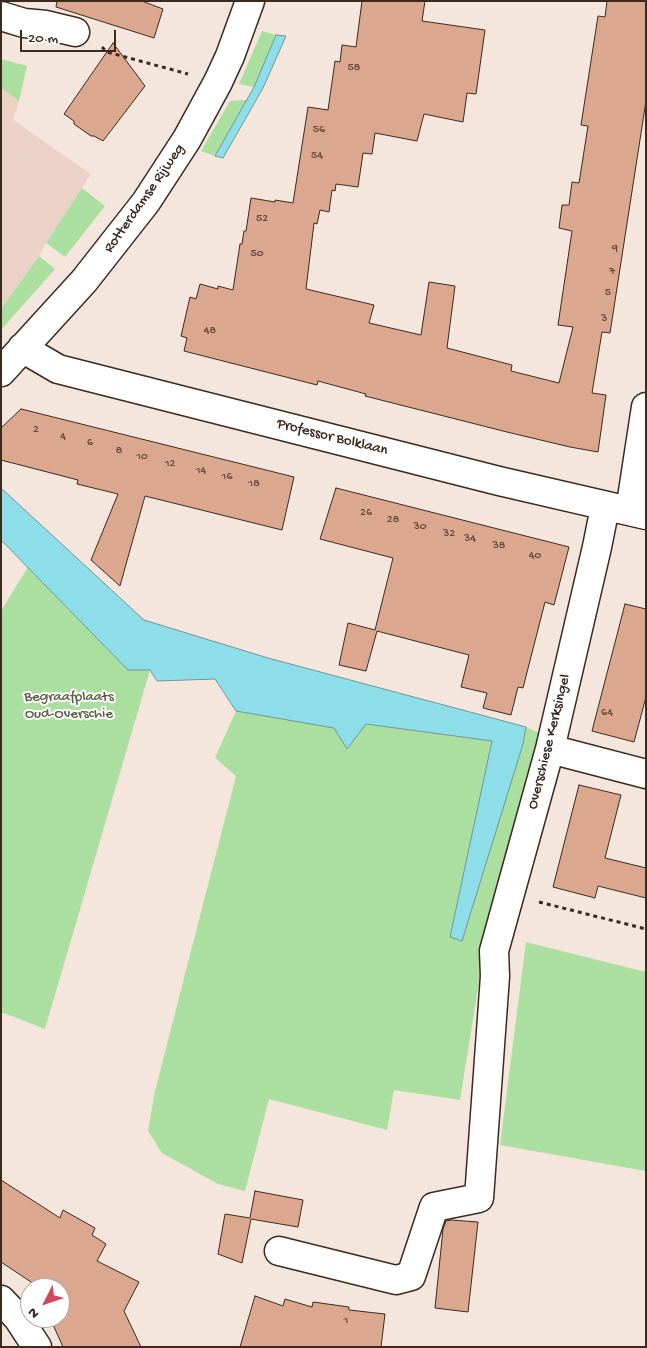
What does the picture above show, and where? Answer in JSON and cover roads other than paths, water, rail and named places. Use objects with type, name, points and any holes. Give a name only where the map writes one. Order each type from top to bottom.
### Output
[{"type":"street","name":"Rotterdamse Rijweg","points":[[1,372],[84,281],[146,202],[187,139],[218,82],[230,56],[250,1]]},
{"type":"street","points":[[1,16],[24,22],[46,24],[75,32]]},
{"type":"street","name":"Professor Bolklaan","points":[[22,348],[58,369],[499,481],[627,511]]},
{"type":"street","name":"Overschiese Kerksingel","points":[[278,1251],[396,1280],[411,1276],[434,1208],[479,1198],[494,976],[494,951],[550,749],[597,547],[627,511],[646,408]]},
{"type":"street","points":[[550,749],[646,774]]},
{"type":"street","points":[[1,1300],[18,1318],[37,1347]]},
{"type":"water","points":[[276,35],[286,36],[263,88],[223,158],[215,156],[254,87]]},
{"type":"water","points":[[1,488],[144,620],[268,658],[526,727],[523,744],[462,941],[450,937],[492,741],[366,724],[347,749],[334,728],[236,711],[215,679],[157,681],[150,670],[128,670],[1,540]]},
{"type":"park label","name":"Begraafplaats Oud-Overschie","points":[[69,706]]}]
